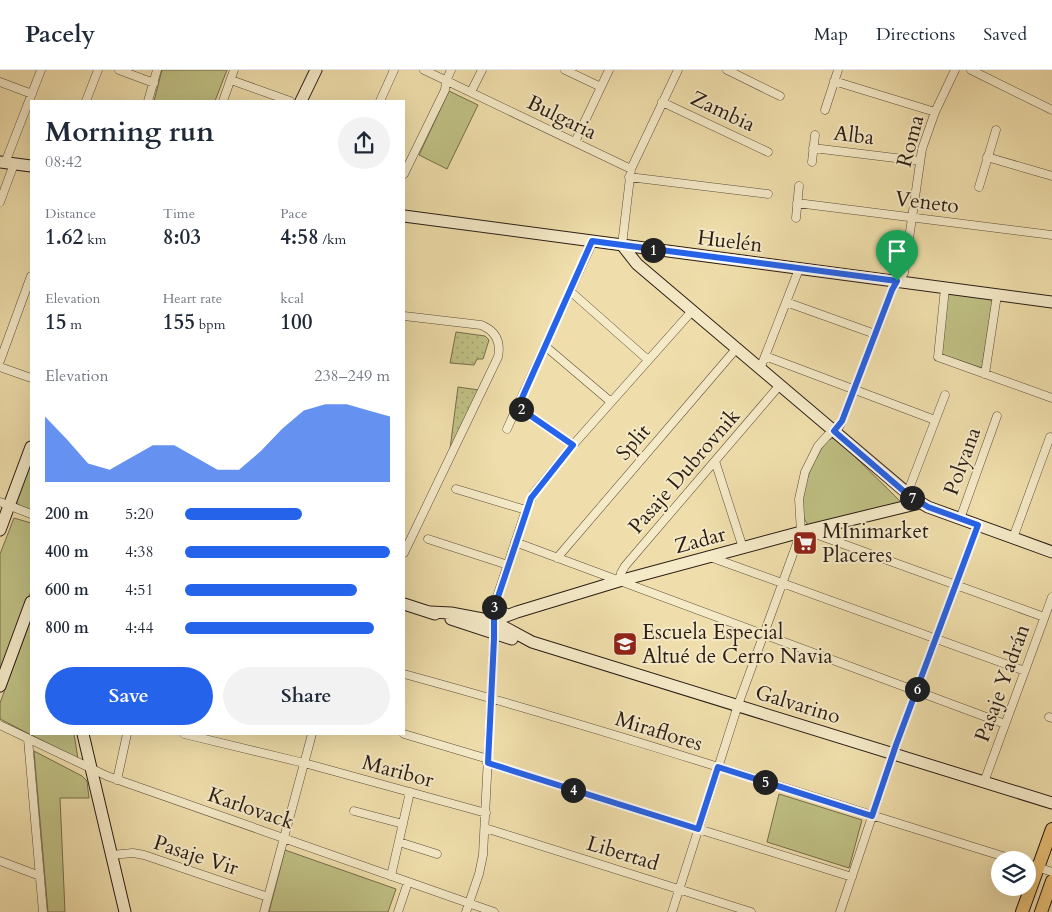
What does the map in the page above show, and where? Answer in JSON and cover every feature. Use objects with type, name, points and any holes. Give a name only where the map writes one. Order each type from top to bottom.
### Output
[{"type":"main road","points":[[302,100],[316,70]]},
{"type":"main road","points":[[6,163],[30,166]]},
{"type":"main road","name":"Huelén","points":[[405,216],[1052,302]]},
{"type":"main road","points":[[622,245],[635,262],[907,494],[920,503],[1052,552]]},
{"type":"main road","points":[[635,262],[638,252],[644,248]]},
{"type":"main road","points":[[0,530],[5,504],[30,449]]},
{"type":"main road","name":"Zadar","points":[[494,626],[512,613],[619,581],[920,503]]},
{"type":"main road","name":"Galvarino","points":[[405,604],[430,612],[452,613],[516,633],[532,642]]},
{"type":"main road","points":[[0,686],[30,605]]},
{"type":"main road","points":[[495,605],[499,610],[512,613],[516,633]]},
{"type":"main road","name":"Galvarino","points":[[494,626],[521,641],[532,642],[1052,803]]},
{"type":"main road","points":[[83,735],[124,912]]},
{"type":"main road","points":[[1036,860],[1052,829]]},
{"type":"main road","points":[[1041,912],[1052,881]]},
{"type":"main road","points":[[1022,912],[1026,896]]},
{"type":"street","points":[[0,202],[6,163],[41,70]]},
{"type":"street","points":[[86,100],[98,70]]},
{"type":"street","points":[[119,70],[154,83]]},
{"type":"street","points":[[148,100],[157,70]]},
{"type":"street","points":[[223,100],[234,70]]},
{"type":"street","points":[[380,100],[394,70]]},
{"type":"street","name":"Bulgaria","points":[[424,70],[574,142],[630,173],[768,194]]},
{"type":"street","points":[[407,159],[445,90],[446,81],[451,70]]},
{"type":"street","points":[[471,92],[482,70]]},
{"type":"street","points":[[565,70],[601,87]]},
{"type":"street","points":[[574,142],[609,70]]},
{"type":"street","points":[[622,245],[630,173],[678,70]]},
{"type":"street","points":[[727,70],[780,96]]},
{"type":"street","points":[[825,110],[838,70]]},
{"type":"street","name":"Roma","points":[[804,532],[799,499],[805,472],[818,446],[842,421],[892,290],[904,273],[925,138],[935,112],[956,70]]},
{"type":"street","points":[[971,70],[1052,110]]},
{"type":"street","points":[[231,80],[287,100]]},
{"type":"street","points":[[834,81],[935,112]]},
{"type":"street","points":[[0,82],[32,94]]},
{"type":"street","name":"Zambia","points":[[662,102],[768,152]]},
{"type":"street","points":[[979,187],[996,130]]},
{"type":"street","name":"Alba","points":[[812,162],[815,135]]},
{"type":"street","name":"Alba","points":[[813,148],[920,161]]},
{"type":"street","points":[[987,157],[1052,176]]},
{"type":"street","points":[[796,218],[799,186]]},
{"type":"street","name":"Veneto","points":[[797,203],[1052,235]]},
{"type":"street","points":[[507,429],[592,241]]},
{"type":"street","points":[[760,369],[799,269]]},
{"type":"street","points":[[0,361],[30,279]]},
{"type":"street","points":[[945,288],[938,357],[1052,398]]},
{"type":"street","points":[[570,291],[648,360]]},
{"type":"street","points":[[986,374],[997,295]]},
{"type":"street","points":[[786,302],[875,334]]},
{"type":"street","points":[[466,912],[481,868],[486,814],[495,605],[526,510],[538,487],[573,445],[692,311]]},
{"type":"street","points":[[405,316],[481,325],[492,330],[499,346],[498,358],[405,551]]},
{"type":"street","points":[[545,346],[612,402]]},
{"type":"street","name":"Split","points":[[557,558],[736,349]]},
{"type":"street","points":[[765,356],[935,420]]},
{"type":"street","points":[[0,366],[30,378]]},
{"type":"street","name":"Pasaje Dubrovnik","points":[[619,581],[625,566],[780,386]]},
{"type":"street","points":[[907,494],[945,395]]},
{"type":"street","points":[[518,407],[573,445]]},
{"type":"street","name":"Polyana","points":[[960,519],[997,416]]},
{"type":"street","points":[[1013,538],[1050,436]]},
{"type":"street","points":[[715,461],[743,548]]},
{"type":"street","points":[[456,489],[526,510]]},
{"type":"street","points":[[5,504],[30,514]]},
{"type":"street","points":[[840,912],[893,754],[978,525]]},
{"type":"street","points":[[672,912],[738,705],[804,532],[1044,618]]},
{"type":"street","points":[[428,540],[508,565]]},
{"type":"street","points":[[515,542],[1005,724]]},
{"type":"street","points":[[710,557],[1025,671]]},
{"type":"street","name":"Pasaje Yadrán","points":[[984,782],[1052,596]]},
{"type":"street","name":"Miraflores","points":[[405,674],[492,698],[991,853]]},
{"type":"street","name":"Karlovack","points":[[0,725],[117,780],[494,912]]},
{"type":"street","points":[[405,734],[852,877]]},
{"type":"street","points":[[117,780],[127,735]]},
{"type":"street","name":"Maribor","points":[[188,735],[304,763],[486,814]]},
{"type":"street","points":[[264,912],[312,735]]},
{"type":"street","points":[[28,739],[43,912]]},
{"type":"street","points":[[391,876],[410,792]]},
{"type":"street","points":[[354,811],[403,824]]},
{"type":"street","name":"Libertad","points":[[484,828],[751,912]]},
{"type":"street","points":[[398,842],[438,854]]},
{"type":"street","name":"Pasaje Vir","points":[[111,854],[133,853],[150,856],[268,897]]},
{"type":"street","points":[[0,861],[40,876]]},
{"type":"street","points":[[1036,867],[1052,872]]},
{"type":"street","points":[[398,912],[408,882]]},
{"type":"green space","points":[[162,70],[227,70],[215,100],[154,100]]},
{"type":"green space","points":[[449,91],[478,105],[447,169],[419,155]]},
{"type":"green space","points":[[948,292],[993,298],[982,368],[941,354]]},
{"type":"green space","points":[[456,332],[485,336],[489,340],[483,359],[477,359],[474,365],[450,363]]},
{"type":"green space","points":[[458,387],[479,390],[450,449]]},
{"type":"green space","points":[[834,438],[902,503],[809,526],[804,517],[802,507],[805,484],[825,443]]},
{"type":"green space","points":[[30,459],[30,510],[19,505],[16,501]]},
{"type":"green space","points":[[14,518],[30,523],[30,594],[0,673],[0,554]]},
{"type":"green space","points":[[30,622],[30,734],[0,719],[0,703]]},
{"type":"green space","points":[[31,735],[74,735],[78,759]]},
{"type":"green space","points":[[34,751],[82,776],[87,781],[89,798],[60,798],[65,912],[48,912]]},
{"type":"green space","points":[[779,794],[862,820],[849,868],[767,842]]},
{"type":"green space","points":[[285,850],[396,889],[388,912],[269,912]]},
{"type":"place","name":"MInimarket Placeres","points":[[805,543]]},
{"type":"place","name":"Escuela Especial Altué de Cerro Navia","points":[[625,644]]},
{"type":"route","points":[[592,241],[897,281],[842,421],[834,431],[920,503],[978,525],[896,745],[872,816],[718,767],[698,829],[488,763],[494,609],[531,498],[573,445],[518,407],[592,241]]}]
